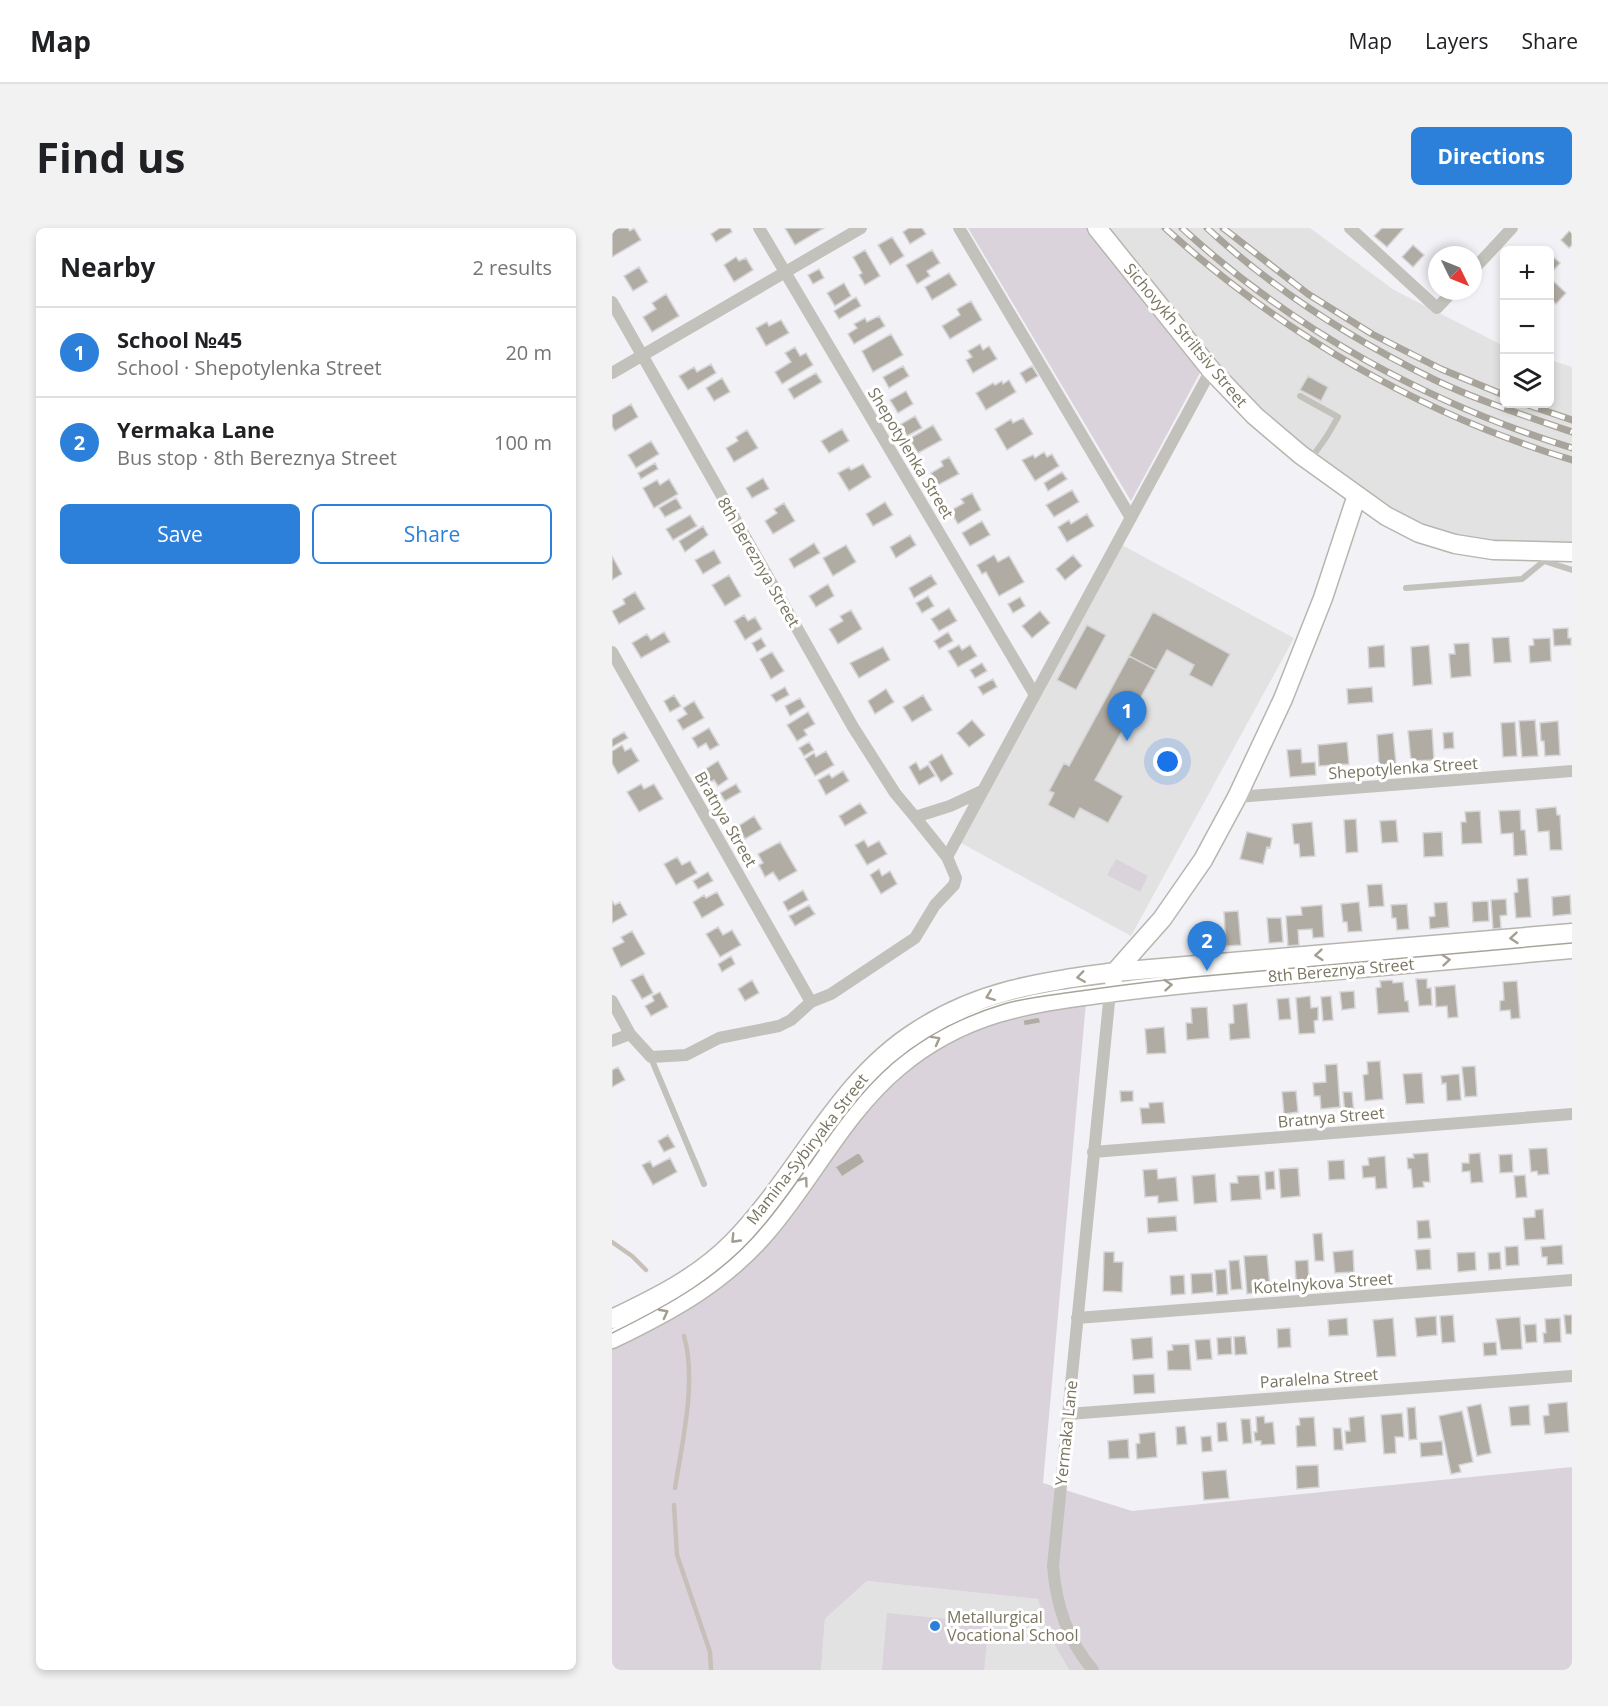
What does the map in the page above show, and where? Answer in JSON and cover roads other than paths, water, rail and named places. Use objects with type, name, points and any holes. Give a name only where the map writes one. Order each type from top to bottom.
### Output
[{"type":"main road","name":"Sichovykh Striltsiv Street","points":[[1097,228],[1211,370],[1255,416],[1309,461],[1386,516],[1419,533],[1455,544],[1544,556],[1572,552]]},
{"type":"main road","name":"Yermaka Lane","points":[[1110,992],[1115,972],[1176,900],[1203,860],[1237,797],[1283,699],[1323,598],[1357,495]]},
{"type":"main road","name":"8th Bereznya Street","points":[[1115,972],[1572,933]]},
{"type":"main road","name":"8th Bereznya Street","points":[[1110,992],[1572,949]]},
{"type":"main road","name":"Mamina-Sybiryaka Street","points":[[612,1319],[682,1283],[709,1264],[733,1242],[755,1217],[825,1121],[858,1081],[886,1054],[916,1031],[957,1008],[1001,992],[1047,982],[1115,972]]},
{"type":"main road","name":"Mamina-Sybiryaka Street","points":[[612,1339],[692,1298],[746,1254],[769,1230],[871,1093],[897,1068],[926,1046],[965,1024],[1007,1010],[1048,1000],[1110,992]]},
{"type":"street","name":"Shepotylenka Street","points":[[759,228],[1035,695]]},
{"type":"street","points":[[612,373],[861,228]]},
{"type":"street","points":[[959,228],[1131,518]]},
{"type":"street","points":[[1350,228],[1428,300]]},
{"type":"street","points":[[1482,260],[1512,228]]},
{"type":"street","points":[[1428,300],[1437,308],[1445,300]]},
{"type":"street","name":"8th Bereznya Street","points":[[612,302],[853,727],[895,794],[947,857]]},
{"type":"street","points":[[612,1001],[630,1034],[651,1057],[686,1054],[719,1038],[778,1026],[791,1020],[811,1002],[831,994],[915,938],[935,905],[954,885],[956,878],[947,857],[1211,370]]},
{"type":"street","name":"Bratnya Street","points":[[612,652],[811,1002]]},
{"type":"street","name":"Shepotylenka Street","points":[[1237,797],[1572,771]]},
{"type":"street","points":[[915,817],[950,806],[982,791]]},
{"type":"street","name":"Yermaka Lane","points":[[1093,1670],[1075,1645],[1066,1626],[1054,1586],[1053,1566],[1110,992]]},
{"type":"street","points":[[612,1041],[630,1034]]},
{"type":"street","name":"Bratnya Street","points":[[1093,1152],[1572,1114]]},
{"type":"street","name":"Kotelnykova Street","points":[[1077,1318],[1572,1280]]},
{"type":"street","name":"Paralelna Street","points":[[1068,1414],[1572,1376]]},
{"type":"lane","points":[[1300,396],[1338,417],[1309,461]]},
{"type":"lane","points":[[1406,588],[1522,579],[1544,556],[1572,570]]},
{"type":"lane","points":[[651,1057],[704,1184]]},
{"type":"waterway","points":[[612,1242],[632,1256],[646,1270]]},
{"type":"waterway","points":[[675,1488],[689,1392],[688,1354],[684,1336]]},
{"type":"waterway","points":[[674,1505],[677,1555],[710,1652],[711,1670]]},
{"type":"tram line","points":[[612,1333],[694,1288],[730,1260],[763,1226],[840,1121],[874,1081],[918,1044],[974,1014],[1022,1000],[1154,981],[1572,943]]},
{"type":"railway","points":[[1165,228],[1210,267],[1257,302],[1305,336],[1356,366],[1461,419],[1572,460]]},
{"type":"railway","points":[[1182,228],[1270,299],[1316,331],[1365,360],[1466,409],[1572,448]]},
{"type":"railway","points":[[1207,228],[1287,293],[1344,331],[1404,365],[1452,388],[1572,432]]},
{"type":"railway","points":[[1223,228],[1308,294],[1372,334],[1441,369],[1500,393]]},
{"type":"railway","points":[[1537,408],[1572,420]]},
{"type":"place","name":"School №45","points":[[1127,741]]},
{"type":"place","name":"Yermaka Lane","points":[[1207,971]]},
{"type":"place","name":"Metallurgical Vocational School","points":[[935,1626]]}]
